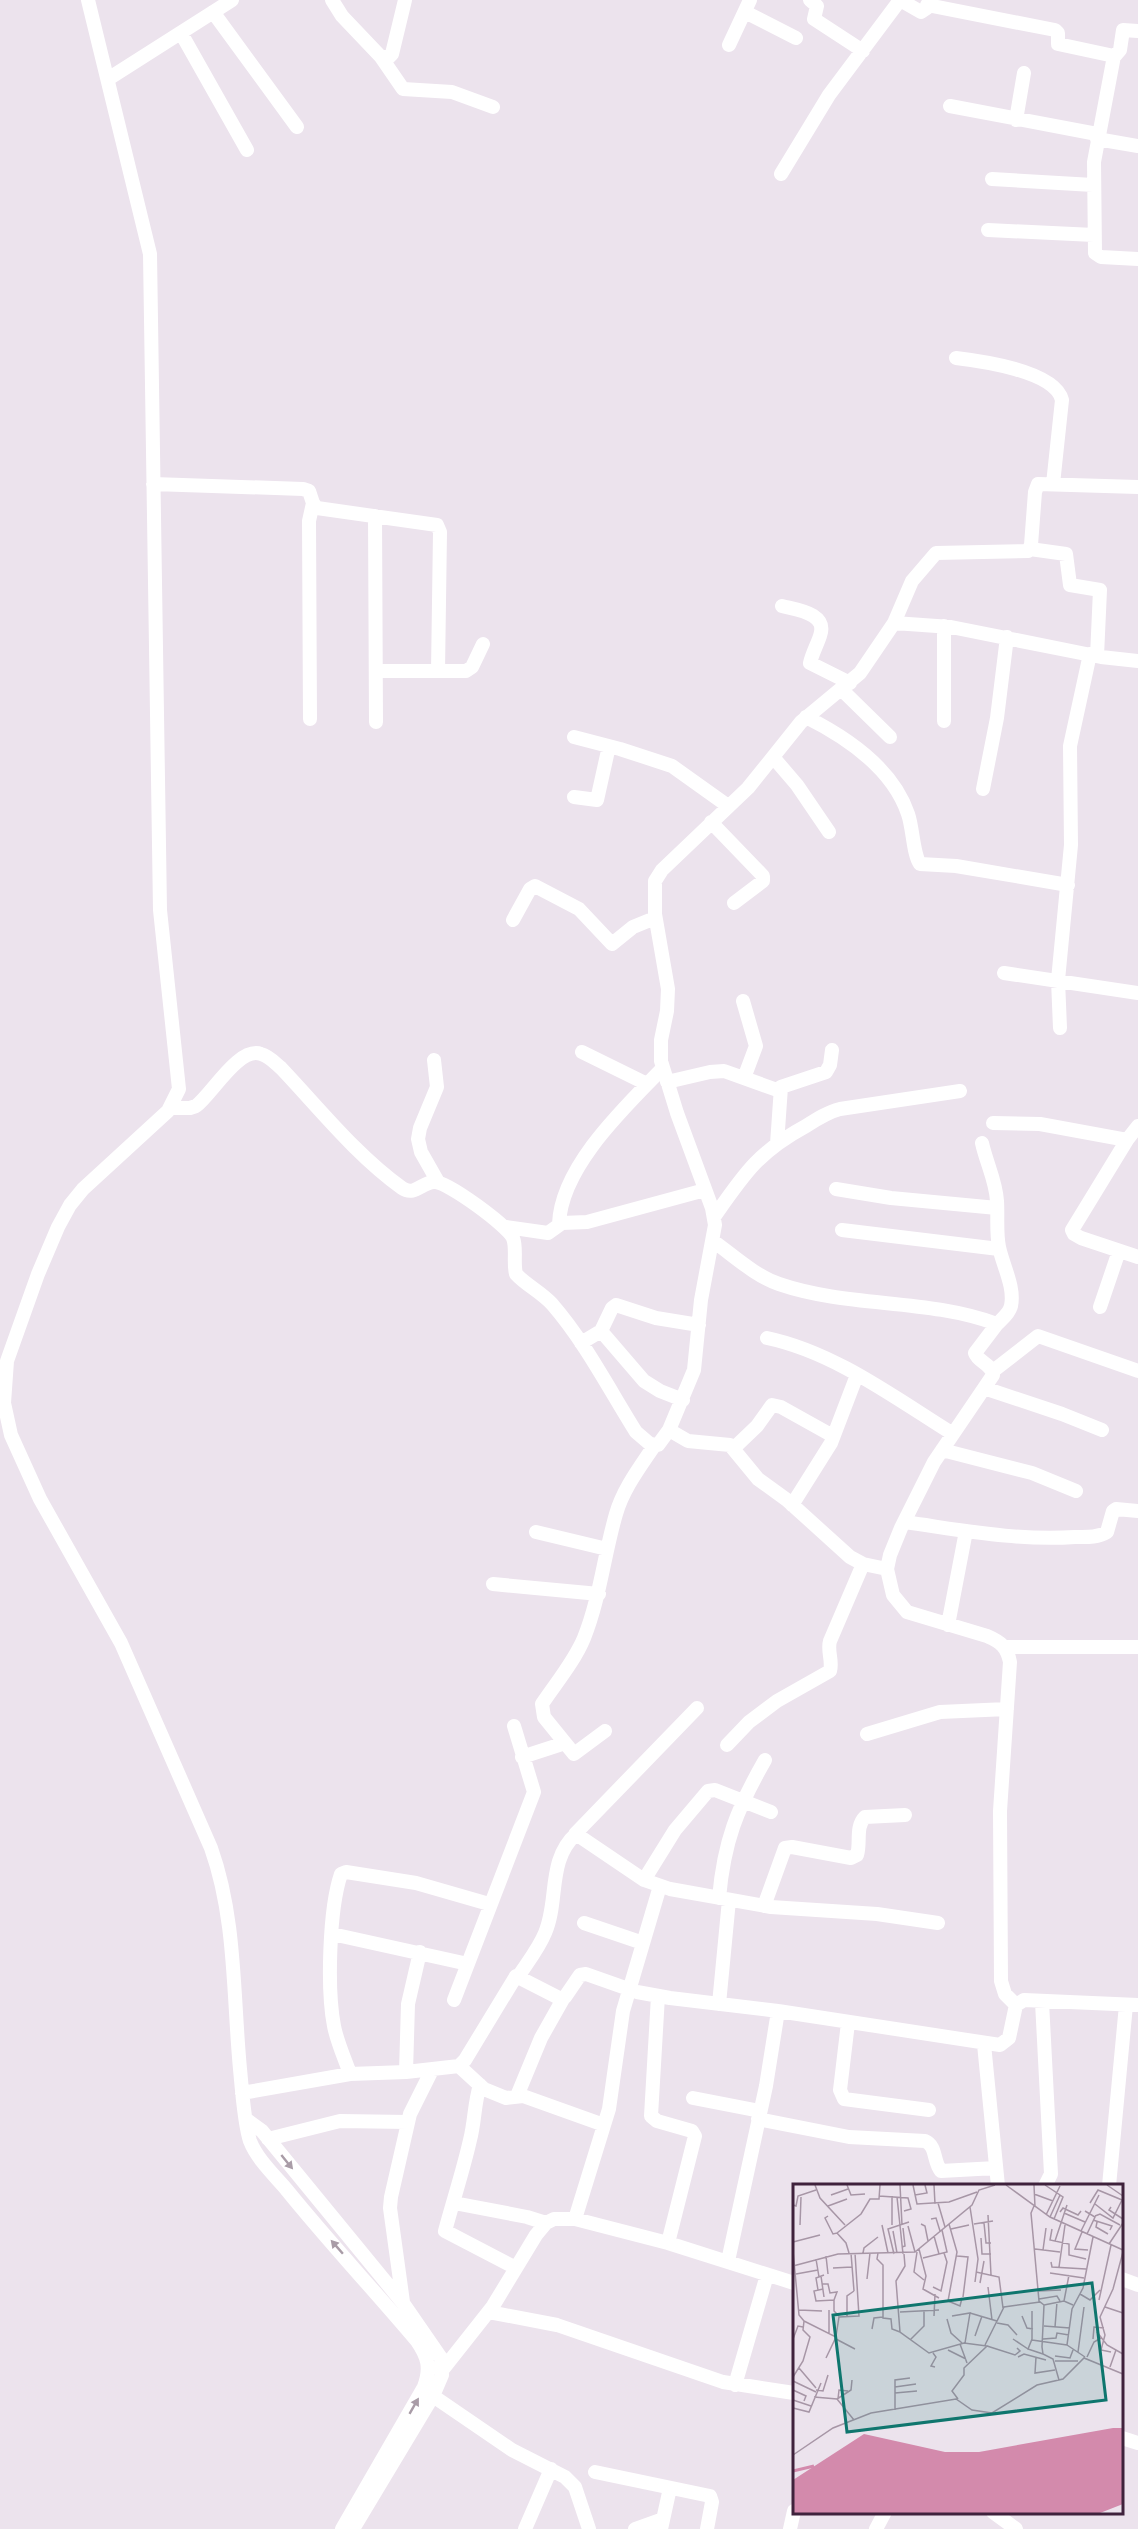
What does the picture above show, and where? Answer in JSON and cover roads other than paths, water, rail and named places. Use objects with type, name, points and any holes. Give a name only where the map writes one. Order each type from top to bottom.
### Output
[{"type":"street","points":[[88,0],[150,254],[160,910],[180,1081],[176,1100],[170,1108],[83,1189],[66,1212],[38,1274],[7,1361],[4,1403],[11,1435],[40,1498],[121,1643],[222,1877],[228,1910],[242,2093],[250,2141],[257,2154],[426,2354],[429,2370],[424,2387],[342,2529]]},
{"type":"street","points":[[108,79],[232,0]]},
{"type":"street","points":[[332,0],[342,16],[381,57],[399,85],[406,90],[452,92],[493,107]]},
{"type":"street","points":[[381,57],[389,57],[392,54],[405,0]]},
{"type":"street","points":[[810,0],[817,6],[814,19],[863,51]]},
{"type":"street","points":[[781,174],[829,95],[900,0],[921,12],[928,3],[1055,30],[1058,33],[1058,44],[1111,54],[1114,57]]},
{"type":"street","points":[[729,45],[747,6],[796,38]]},
{"type":"street","points":[[213,12],[297,127]]},
{"type":"street","points":[[1138,31],[1123,30],[1120,50],[1114,57],[1097,136],[1093,185],[1095,253],[1098,256],[1138,259]]},
{"type":"street","points":[[181,33],[247,150]]},
{"type":"street","points":[[1016,120],[1024,73]]},
{"type":"street","points":[[950,106],[1138,146]]},
{"type":"street","points":[[992,179],[1093,185]]},
{"type":"street","points":[[988,230],[1094,235]]},
{"type":"street","points":[[956,358],[1009,366],[1034,376],[1059,393],[1062,400],[1053,484]]},
{"type":"street","points":[[153,484],[300,489],[309,491],[317,508],[433,524],[439,528],[438,671]]},
{"type":"street","points":[[1030,549],[1038,484],[1138,487]]},
{"type":"street","points":[[310,719],[309,520],[313,503]]},
{"type":"street","points":[[375,516],[376,722]]},
{"type":"street","points":[[605,1731],[575,1754],[544,1717],[542,1704],[575,1657],[599,1594],[619,1507],[631,1480],[654,1446],[662,1441],[669,1430],[694,1370],[714,1217],[663,1068],[660,1050],[667,1011],[668,989],[655,918],[654,887],[657,877],[748,788],[806,717],[846,686],[872,658],[894,623],[912,581],[936,553],[1026,552],[1030,549],[1066,555],[1070,585],[1100,590],[1093,655],[1070,746],[1072,805],[1068,885],[1058,980],[1060,1028]]},
{"type":"street","points":[[782,606],[816,617],[820,622],[821,632],[810,663],[846,686],[890,737]]},
{"type":"street","points":[[894,623],[944,626],[1093,655],[1138,661]]},
{"type":"street","points":[[944,626],[944,722]]},
{"type":"street","points":[[983,789],[997,718],[1007,637]]},
{"type":"street","points":[[376,671],[469,669],[483,644]]},
{"type":"street","points":[[806,717],[843,739],[893,782],[908,812],[920,864],[956,866],[1068,885]]},
{"type":"street","points":[[574,737],[672,766],[728,806]]},
{"type":"street","points":[[574,797],[597,800],[609,746]]},
{"type":"street","points":[[773,757],[797,785],[829,832]]},
{"type":"street","points":[[711,822],[763,876],[763,881],[734,903]]},
{"type":"street","points":[[513,920],[530,889],[535,886],[579,909],[612,944],[633,927],[655,918]]},
{"type":"street","points":[[1004,973],[1138,993]]},
{"type":"street","points":[[743,1001],[756,1046],[744,1078]]},
{"type":"street","points":[[777,1144],[780,1092],[784,1086],[826,1072],[830,1065],[832,1050]]},
{"type":"street","points":[[582,1052],[647,1084]]},
{"type":"street","points":[[170,1108],[196,1106],[236,1063],[250,1053],[258,1053],[281,1068],[360,1151],[403,1190],[414,1191],[430,1183],[438,1182]]},
{"type":"street","points":[[434,1060],[437,1087],[420,1128],[418,1139],[421,1152],[438,1182],[470,1201],[506,1227],[544,1233],[559,1224],[587,1222],[705,1190]]},
{"type":"street","points":[[559,1224],[561,1202],[578,1166],[604,1132],[663,1068]]},
{"type":"street","points":[[667,1082],[719,1071],[780,1092]]},
{"type":"street","points":[[714,1217],[744,1174],[764,1153],[835,1111],[960,1091]]},
{"type":"street","points":[[993,1123],[1040,1124],[1127,1140]]},
{"type":"street","points":[[1138,1126],[1072,1230],[1081,1238],[1138,1257]]},
{"type":"street","points":[[982,1143],[995,1187],[996,1230],[999,1249],[1007,1272],[1011,1302],[1010,1309],[975,1353],[993,1371]]},
{"type":"street","points":[[836,1189],[891,1198],[997,1208]]},
{"type":"street","points":[[506,1227],[514,1243],[516,1274],[551,1303],[581,1343],[636,1432],[642,1439],[654,1446]]},
{"type":"street","points":[[842,1230],[999,1249]]},
{"type":"street","points":[[712,1241],[778,1284],[872,1301],[959,1313],[997,1324]]},
{"type":"street","points":[[1100,1307],[1119,1251]]},
{"type":"street","points":[[581,1343],[601,1331],[612,1308],[616,1305],[656,1318],[699,1325]]},
{"type":"street","points":[[601,1331],[644,1381],[660,1391],[683,1400]]},
{"type":"street","points":[[1138,1371],[1038,1336],[993,1371],[942,1450],[904,1521],[890,1556],[888,1569],[893,1594],[907,1612],[987,1636],[1005,1647],[1138,1647]]},
{"type":"street","points":[[767,1338],[801,1347],[857,1375],[953,1434]]},
{"type":"street","points":[[792,1504],[825,1454],[857,1375]]},
{"type":"street","points":[[984,1388],[1102,1430]]},
{"type":"street","points":[[734,1448],[757,1426],[772,1405],[781,1407],[833,1436]]},
{"type":"street","points":[[669,1430],[688,1441],[725,1444],[734,1448],[758,1479],[792,1504],[850,1557],[863,1564],[888,1569]]},
{"type":"street","points":[[942,1450],[1032,1473],[1076,1491]]},
{"type":"street","points":[[904,1521],[1030,1539],[1097,1536],[1107,1532],[1113,1511],[1116,1509],[1138,1511]]},
{"type":"street","points":[[948,1625],[966,1531]]},
{"type":"street","points":[[536,1532],[608,1550]]},
{"type":"street","points":[[727,1744],[749,1722],[777,1701],[830,1671],[828,1648],[830,1641],[863,1564]]},
{"type":"street","points":[[493,1584],[599,1594]]},
{"type":"street","points":[[1005,1647],[1010,1662],[1000,1811],[1001,1981],[1005,1994],[1016,2005]]},
{"type":"street","points":[[242,2093],[350,2074],[406,2072],[459,2066],[465,2060],[513,1978],[518,1977],[546,1932],[558,1863],[575,1834],[697,1708]]},
{"type":"street","points":[[867,1734],[940,1712],[1007,1709]]},
{"type":"street","points":[[454,2000],[534,1792],[514,1726]]},
{"type":"street","points":[[522,1757],[565,1743]]},
{"type":"street","points":[[719,2004],[724,1853],[742,1801],[765,1760]]},
{"type":"street","points":[[644,1880],[675,1830],[708,1791],[715,1790],[771,1812]]},
{"type":"street","points":[[764,1906],[785,1848],[792,1847],[851,1858],[857,1856],[860,1823],[865,1817],[904,1815]]},
{"type":"street","points":[[575,1834],[644,1880],[660,1886],[764,1906],[868,1914],[938,1923]]},
{"type":"street","points":[[350,2074],[335,2030],[330,2005],[332,1934],[340,1877],[346,1872],[416,1882],[489,1904]]},
{"type":"street","points":[[575,2219],[604,2126],[613,2089],[620,2028],[629,1989],[660,1886]]},
{"type":"street","points":[[584,1923],[643,1943]]},
{"type":"street","points":[[332,1934],[468,1964]]},
{"type":"street","points":[[406,2072],[408,2004],[420,1952]]},
{"type":"street","points":[[517,2097],[541,2038],[563,1999],[582,1974],[658,1996],[778,2011],[1000,2045],[1009,2038],[1016,2005],[1024,2000],[1132,2005],[1109,2184]]},
{"type":"street","points":[[518,1977],[563,1999]]},
{"type":"street","points":[[658,1996],[651,2116],[657,2121],[692,2131],[695,2136],[668,2243]]},
{"type":"street","points":[[1042,2002],[1051,2174],[1047,2184]]},
{"type":"street","points":[[728,2261],[778,2011]]},
{"type":"street","points":[[848,2023],[840,2090],[844,2099],[929,2110]]},
{"type":"street","points":[[984,2044],[998,2184]]},
{"type":"street","points":[[459,2066],[480,2085],[506,2098],[528,2098],[604,2126]]},
{"type":"street","points":[[403,2303],[390,2208],[408,2122],[432,2070]]},
{"type":"street","points":[[480,2085],[474,2106],[476,2114],[470,2141],[446,2232],[516,2268]]},
{"type":"street","points":[[693,2098],[849,2137],[925,2141],[933,2148],[937,2166],[941,2171],[996,2168]]},
{"type":"street","points":[[247,2120],[268,2139],[403,2303],[441,2358],[444,2368]]},
{"type":"street","points":[[268,2139],[340,2121],[408,2122]]},
{"type":"street","points":[[453,2203],[528,2217],[546,2223]]},
{"type":"street","points":[[353,2529],[433,2396],[444,2368],[489,2312],[536,2235],[546,2223],[563,2218],[575,2219],[668,2243],[793,2282]]},
{"type":"street","points":[[735,2385],[767,2275]]},
{"type":"street","points":[[1123,2279],[1138,2285]]},
{"type":"street","points":[[489,2312],[557,2325],[701,2376],[735,2385],[793,2393]]},
{"type":"street","points":[[429,2370],[444,2368]]},
{"type":"street","points":[[433,2396],[512,2450],[565,2477],[575,2487],[589,2529]]},
{"type":"street","points":[[1123,2438],[1138,2443]]},
{"type":"street","points":[[525,2529],[551,2469]]},
{"type":"street","points":[[596,2472],[710,2496],[712,2502],[707,2529]]},
{"type":"street","points":[[636,2529],[662,2524],[670,2488]]},
{"type":"street","points":[[790,2529],[794,2514]]},
{"type":"street","points":[[876,2529],[884,2514]]},
{"type":"street","points":[[996,2514],[1016,2529]]}]
